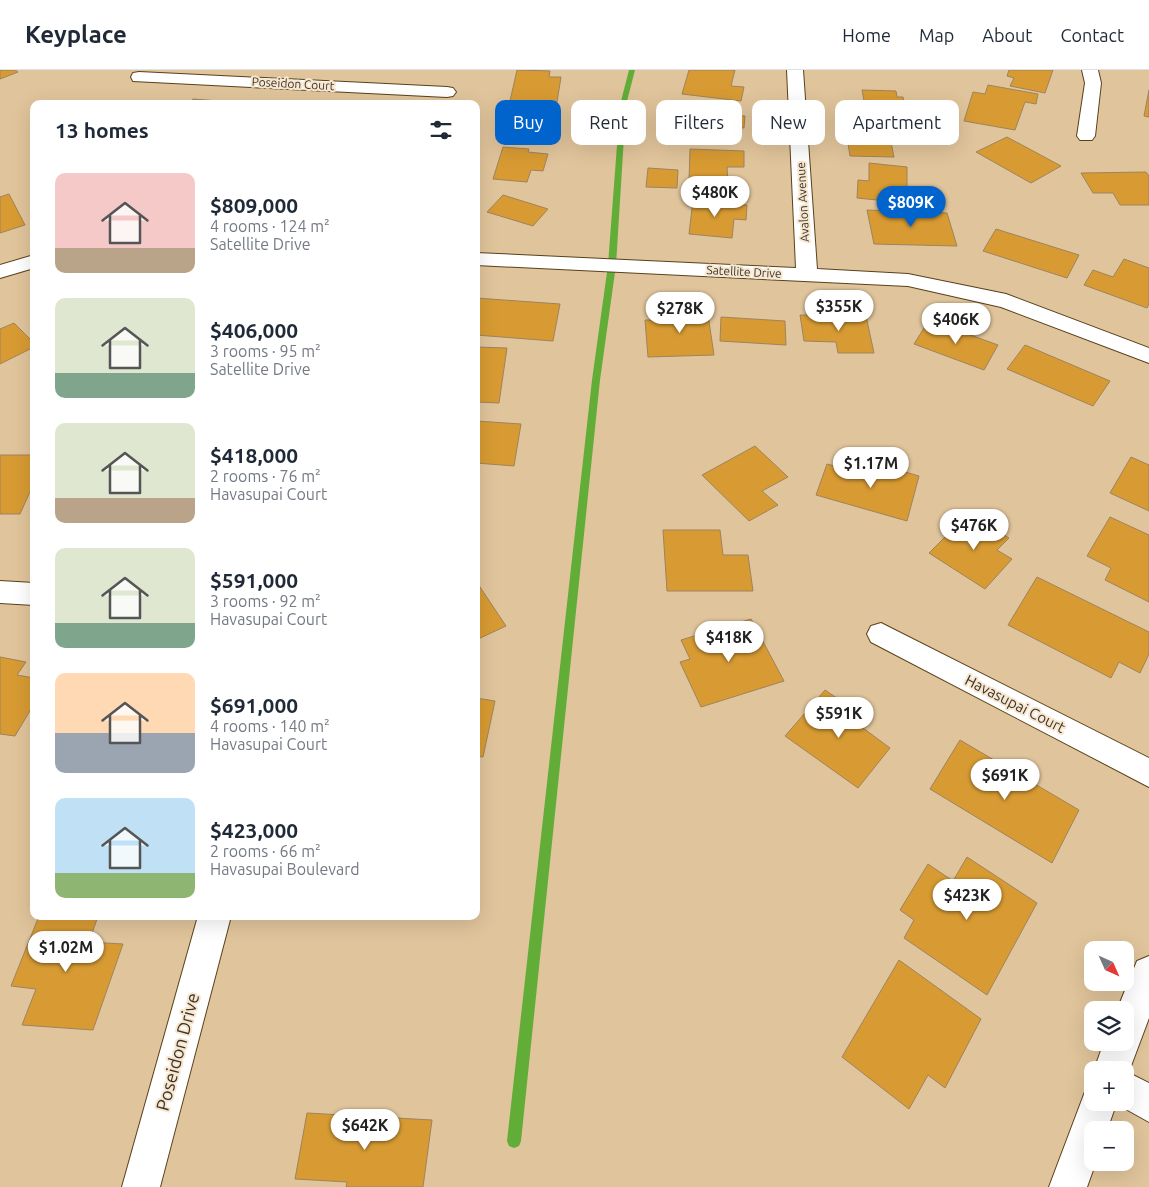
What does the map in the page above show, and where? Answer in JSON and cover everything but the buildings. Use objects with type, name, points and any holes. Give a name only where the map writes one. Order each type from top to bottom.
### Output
[{"type":"street","name":"Avalon Avenue","points":[[795,70],[807,275]]},
{"type":"street","points":[[1086,136],[1094,83],[1090,70]]},
{"type":"street","name":"Poseidon Court","points":[[139,76],[447,91]]},
{"type":"street","name":"Satellite Drive","points":[[480,259],[908,280],[1006,301],[1149,356]]},
{"type":"street","points":[[0,272],[30,262]]},
{"type":"street","points":[[0,592],[30,594]]},
{"type":"street","name":"Havasupai Court","points":[[881,634],[1149,773]]},
{"type":"street","name":"Poseidon Drive","points":[[142,1187],[214,920]]},
{"type":"street","points":[[1134,1012],[1149,973]]},
{"type":"street","points":[[1134,1095],[1149,1104]]},
{"type":"street","points":[[1068,1187],[1096,1111]]},
{"type":"waterway","points":[[514,1141],[596,380],[612,265],[623,105],[632,70]]}]
